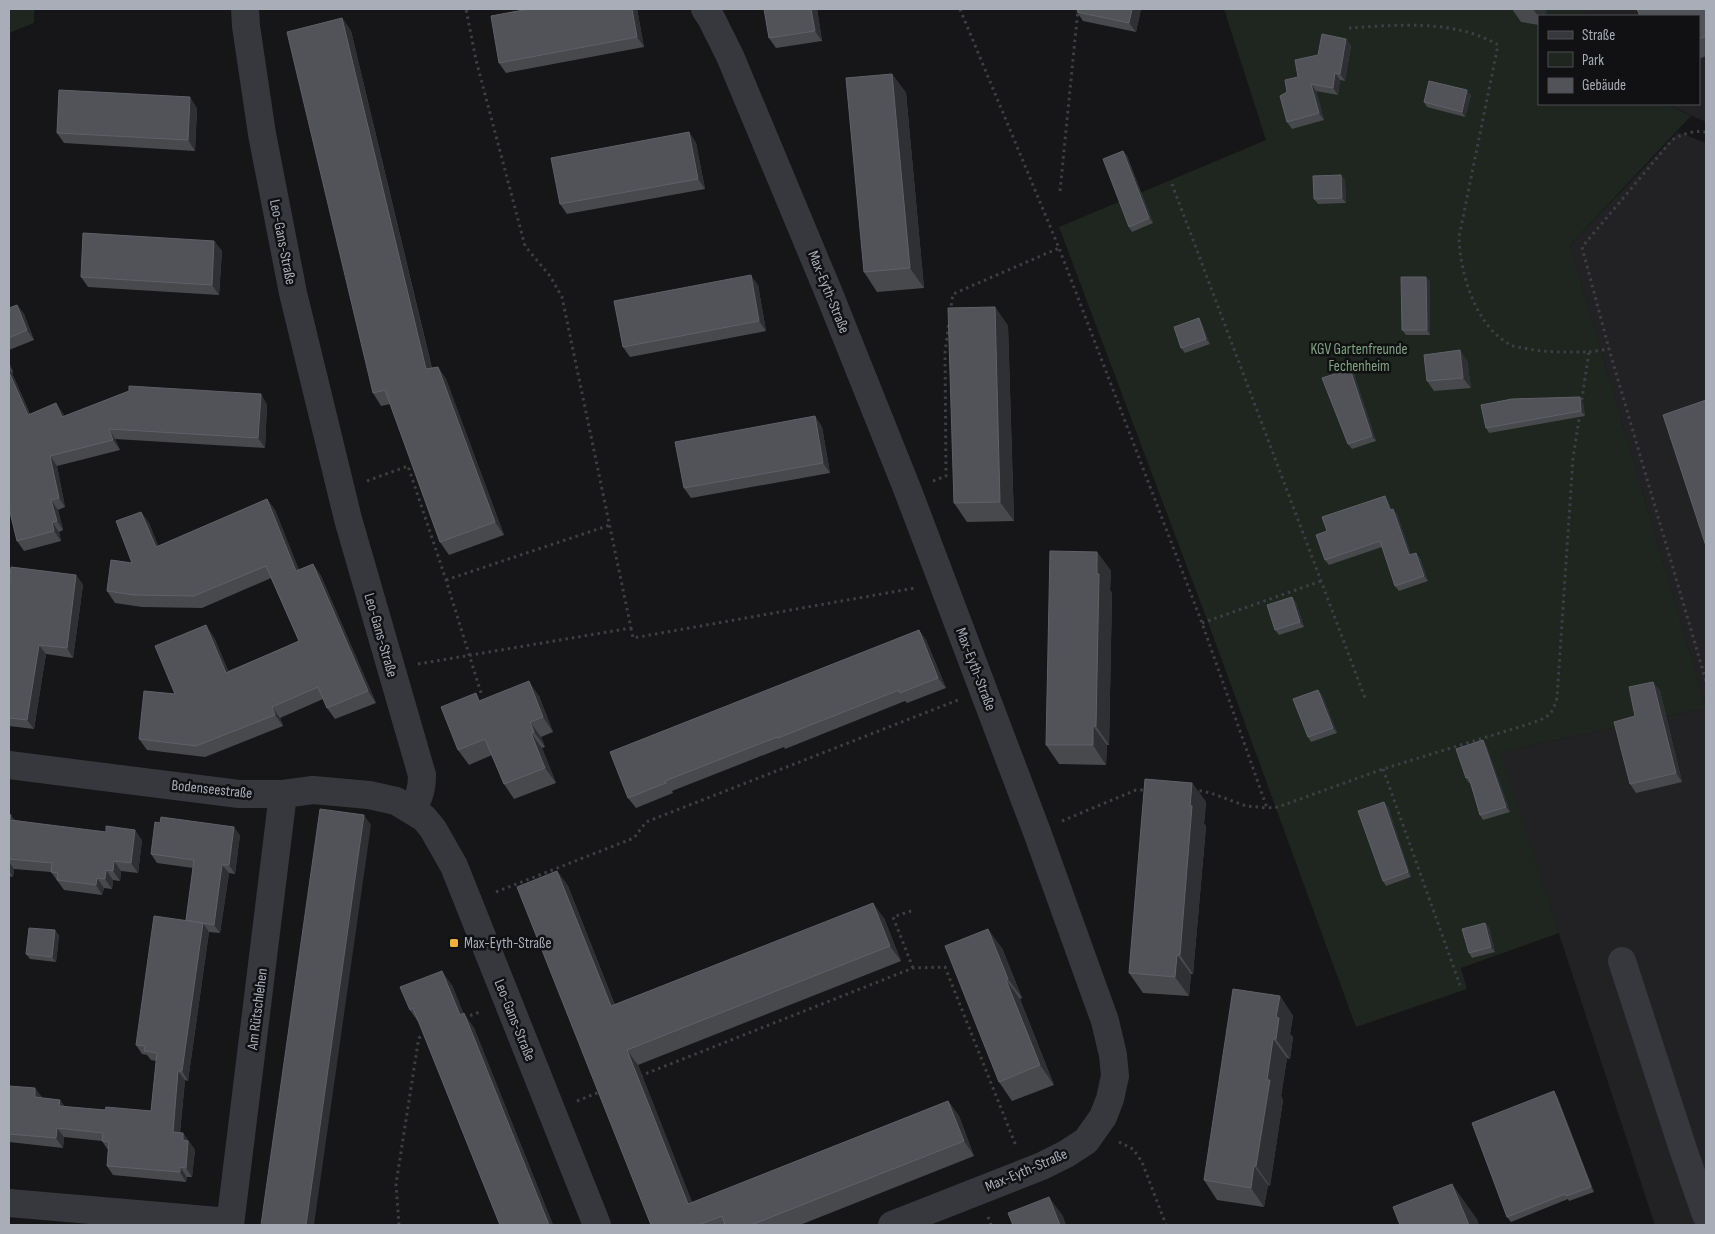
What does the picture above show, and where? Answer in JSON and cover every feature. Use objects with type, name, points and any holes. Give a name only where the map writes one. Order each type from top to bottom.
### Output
[{"type":"street","name":"Leo-Gans-Straße","points":[[245,9],[262,134],[294,292],[341,490],[422,775],[420,796],[412,810],[424,818],[433,829],[454,866],[597,1225]]},
{"type":"street","name":"Max-Eyth-Straße","points":[[705,9],[730,56],[908,490],[1037,832],[1104,1021],[1113,1055],[1115,1076],[1110,1099],[1103,1117],[1095,1131],[1086,1141],[1066,1154],[1027,1172],[892,1225]]},
{"type":"street","name":"Bodenseestraße","points":[[9,765],[239,794],[284,794],[313,790],[369,795],[396,801],[412,810]]},
{"type":"street","name":"Am Rütschlehen","points":[[230,1224],[284,794]]},
{"type":"street","points":[[1622,960],[1706,1215]]},
{"type":"street","points":[[9,1203],[230,1224]]},
{"type":"path","points":[[466,9],[476,60],[525,246],[550,276],[562,297],[633,638],[943,583]]},
{"type":"path","points":[[960,9],[1059,248],[1202,623],[1267,808]]},
{"type":"path","points":[[1060,191],[1078,9]]},
{"type":"path","points":[[1349,28],[1406,24],[1438,27],[1465,32],[1498,44],[1459,236],[1460,256],[1470,297],[1490,330],[1510,345],[1542,352],[1589,352],[1609,349]]},
{"type":"path","points":[[1706,132],[1688,132],[1672,140],[1582,247],[1609,349],[1706,681]]},
{"type":"path","points":[[1172,184],[1365,698]]},
{"type":"path","points":[[908,490],[946,476],[945,353],[952,294],[1059,248]]},
{"type":"path","points":[[1185,790],[1200,790],[1248,806],[1278,807],[1383,770],[1547,718],[1554,711],[1557,698],[1573,458],[1589,352]]},
{"type":"path","points":[[341,490],[408,466],[446,580],[480,693]]},
{"type":"path","points":[[446,580],[610,525]]},
{"type":"path","points":[[1202,623],[1321,581]]},
{"type":"path","points":[[391,668],[631,628]]},
{"type":"path","points":[[469,903],[634,838],[646,822],[984,690]]},
{"type":"path","points":[[1383,770],[1460,985]]},
{"type":"path","points":[[1037,832],[1136,790],[1152,790]]},
{"type":"path","points":[[912,968],[893,918],[914,910]]},
{"type":"path","points":[[635,1078],[912,968],[945,967],[1027,1172]]},
{"type":"path","points":[[463,1018],[508,1001]]},
{"type":"path","points":[[399,1225],[396,1184],[419,1038],[428,1031]]},
{"type":"path","points":[[552,1111],[607,1089]]},
{"type":"path","points":[[1095,1131],[1132,1149],[1142,1162],[1166,1225]]},
{"type":"shaded area","points":[[1583,9],[1706,9],[1706,122],[1668,105],[1700,105],[1700,15],[1585,15]]},
{"type":"shaded area","points":[[1678,132],[1706,143],[1706,708],[1570,245]]},
{"type":"shaded area","points":[[1706,708],[1706,1225],[1655,1225],[1499,752]]},
{"type":"green space","points":[[9,9],[34,9],[34,23],[9,33]]},
{"type":"green space","name":"KGV Gartenfreunde Fechenheim","points":[[1224,9],[1583,9],[1585,15],[1538,15],[1538,105],[1668,105],[1691,116],[1570,245],[1706,708],[1500,752],[1559,933],[1461,968],[1467,989],[1356,1027],[1209,625],[1059,227],[1266,140]]},
{"type":"building","points":[[529,9],[632,9],[637,37],[499,63],[491,16]]},
{"type":"building","points":[[764,9],[811,9],[815,31],[769,38]]},
{"type":"building","points":[[1078,9],[1132,9],[1129,23],[1077,12]]},
{"type":"building","points":[[1637,9],[1706,9],[1706,36],[1700,39],[1700,15],[1640,15]]},
{"type":"building","points":[[342,18],[426,369],[438,367],[495,522],[440,542],[385,390],[373,393],[287,32]]},
{"type":"building","points":[[1322,34],[1346,39],[1340,74],[1335,73],[1333,88],[1311,84],[1319,113],[1287,122],[1280,96],[1287,92],[1285,80],[1298,77],[1295,60],[1318,55]]},
{"type":"building","points":[[892,74],[910,268],[864,272],[846,78]]},
{"type":"building","points":[[1429,81],[1467,90],[1462,112],[1424,102]]},
{"type":"building","points":[[59,90],[190,97],[188,140],[57,133]]},
{"type":"building","points":[[689,132],[698,179],[560,204],[551,158]]},
{"type":"building","points":[[1123,151],[1149,218],[1129,227],[1103,159]]},
{"type":"building","points":[[1341,175],[1342,198],[1314,199],[1313,176]]},
{"type":"building","points":[[83,233],[214,241],[212,285],[81,277]]},
{"type":"building","points":[[751,275],[759,321],[623,347],[614,301]]},
{"type":"building","points":[[1401,277],[1426,277],[1427,330],[1402,330]]},
{"type":"building","points":[[17,305],[27,330],[9,338],[9,308]]},
{"type":"building","points":[[995,307],[1000,502],[954,503],[948,308]]},
{"type":"building","points":[[1199,318],[1206,339],[1181,348],[1174,327]]},
{"type":"building","points":[[1460,350],[1463,378],[1427,381],[1424,355]]},
{"type":"building","points":[[1350,369],[1372,436],[1348,444],[1322,378]]},
{"type":"building","points":[[9,372],[28,415],[56,403],[62,417],[129,391],[129,386],[261,394],[258,438],[109,429],[113,440],[50,456],[59,498],[51,500],[57,521],[52,522],[54,531],[17,541],[9,508]]},
{"type":"building","points":[[1580,397],[1581,411],[1486,428],[1481,405],[1512,399]]},
{"type":"building","points":[[1706,400],[1706,546],[1663,415]]},
{"type":"building","points":[[815,416],[823,463],[684,488],[675,442]]},
{"type":"building","points":[[1385,496],[1390,510],[1393,509],[1409,555],[1416,553],[1424,576],[1395,586],[1380,541],[1325,560],[1316,535],[1327,531],[1322,517]]},
{"type":"building","points":[[267,499],[296,571],[313,564],[368,691],[327,708],[318,687],[272,707],[275,715],[196,746],[139,739],[144,691],[175,694],[155,646],[206,625],[226,673],[299,641],[266,566],[194,596],[134,595],[107,591],[111,560],[132,563],[116,521],[141,512],[156,547]]},
{"type":"building","points":[[1050,551],[1097,552],[1097,574],[1099,574],[1096,726],[1093,726],[1093,745],[1046,745]]},
{"type":"building","points":[[11,567],[76,575],[67,648],[39,645],[27,720],[9,718],[9,585]]},
{"type":"building","points":[[1292,597],[1300,622],[1275,630],[1267,605]]},
{"type":"building","points":[[919,630],[938,678],[900,693],[899,690],[777,737],[665,781],[666,783],[628,798],[610,752]]},
{"type":"building","points":[[529,681],[543,717],[530,722],[534,732],[531,733],[545,768],[504,784],[485,739],[458,750],[441,707],[476,693],[479,701]]},
{"type":"building","points":[[1653,682],[1676,773],[1630,784],[1614,722],[1635,716],[1629,687]]},
{"type":"building","points":[[1318,690],[1333,728],[1308,737],[1293,699]]},
{"type":"building","points":[[1483,740],[1506,807],[1480,815],[1469,777],[1466,778],[1456,749]]},
{"type":"building","points":[[1145,779],[1192,783],[1190,806],[1192,806],[1180,955],[1177,955],[1175,977],[1129,973]]},
{"type":"building","points":[[1384,802],[1408,872],[1383,881],[1358,811]]},
{"type":"building","points":[[320,809],[364,815],[306,1225],[261,1225]]},
{"type":"building","points":[[9,814],[11,815],[10,820],[106,832],[106,826],[135,830],[131,863],[114,861],[113,871],[106,870],[105,879],[97,878],[96,885],[57,880],[58,873],[51,872],[52,863],[9,859]]},
{"type":"building","points":[[161,817],[234,827],[229,865],[222,865],[214,925],[186,920],[194,860],[151,854],[155,822],[160,823]]},
{"type":"building","points":[[557,871],[611,1006],[873,903],[890,946],[627,1050],[688,1204],[948,1101],[964,1141],[751,1225],[725,1225],[722,1216],[698,1225],[651,1225],[517,887]]},
{"type":"building","points":[[154,916],[203,923],[182,1071],[178,1071],[173,1132],[183,1133],[183,1140],[188,1141],[186,1168],[180,1167],[180,1172],[107,1166],[109,1142],[102,1141],[103,1133],[57,1128],[56,1138],[9,1134],[9,1086],[35,1088],[35,1097],[60,1100],[59,1106],[105,1110],[106,1107],[151,1111],[157,1053],[144,1051],[145,1046],[136,1045]]},
{"type":"building","points":[[1485,923],[1491,947],[1469,953],[1462,929]]},
{"type":"building","points":[[29,928],[55,930],[52,957],[26,954]]},
{"type":"building","points":[[988,929],[1040,1065],[999,1082],[945,946]]},
{"type":"building","points":[[442,971],[460,1015],[464,1013],[549,1225],[500,1225],[413,1008],[410,1010],[400,987]]},
{"type":"building","points":[[1233,989],[1280,996],[1276,1017],[1279,1018],[1276,1039],[1273,1039],[1267,1080],[1270,1080],[1251,1188],[1204,1180]]},
{"type":"building","points":[[1554,1091],[1591,1187],[1566,1196],[1565,1194],[1507,1217],[1472,1123]]},
{"type":"building","points":[[1452,1184],[1469,1225],[1400,1225],[1393,1207]]},
{"type":"building","points":[[1049,1197],[1060,1225],[1013,1225],[1008,1213]]},
{"type":"place","name":"Max-Eyth-Straße","points":[[454,943]]}]
